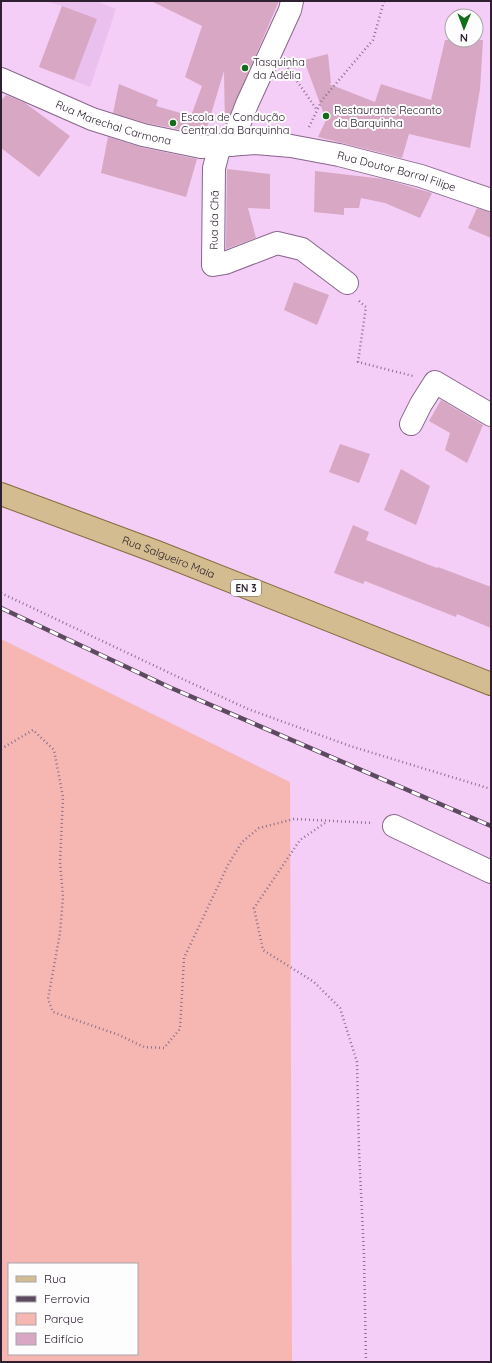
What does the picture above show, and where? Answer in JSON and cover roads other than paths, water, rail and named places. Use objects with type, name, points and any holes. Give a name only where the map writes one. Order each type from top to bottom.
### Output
[{"type":"main road","name":"Rua Salgueiro Maia","points":[[1,494],[157,552],[491,684]]},
{"type":"street","points":[[226,145],[274,45],[292,1]]},
{"type":"street","name":"Rua Marechal Carmona","points":[[1,79],[92,119],[143,135],[201,147],[256,142],[300,148]]},
{"type":"street","name":"Rua da Chã","points":[[226,145],[214,168],[213,265],[225,263],[277,243],[302,249],[348,283]]},
{"type":"street","name":"Rua Doutor Barral Filipe","points":[[300,148],[340,155],[422,176],[491,200]]},
{"type":"street","points":[[411,424],[421,404],[435,382],[491,415]]},
{"type":"street","points":[[394,826],[491,872]]},
{"type":"railway","points":[[1,608],[169,687],[491,826]]},
{"type":"place","name":"Tasquinha da Adélia","points":[[245,68]]},
{"type":"place","name":"Restaurante Recanto da Barquinha","points":[[326,116]]},
{"type":"place","name":"Escola de Condução Central da Barquinha","points":[[173,123]]}]
